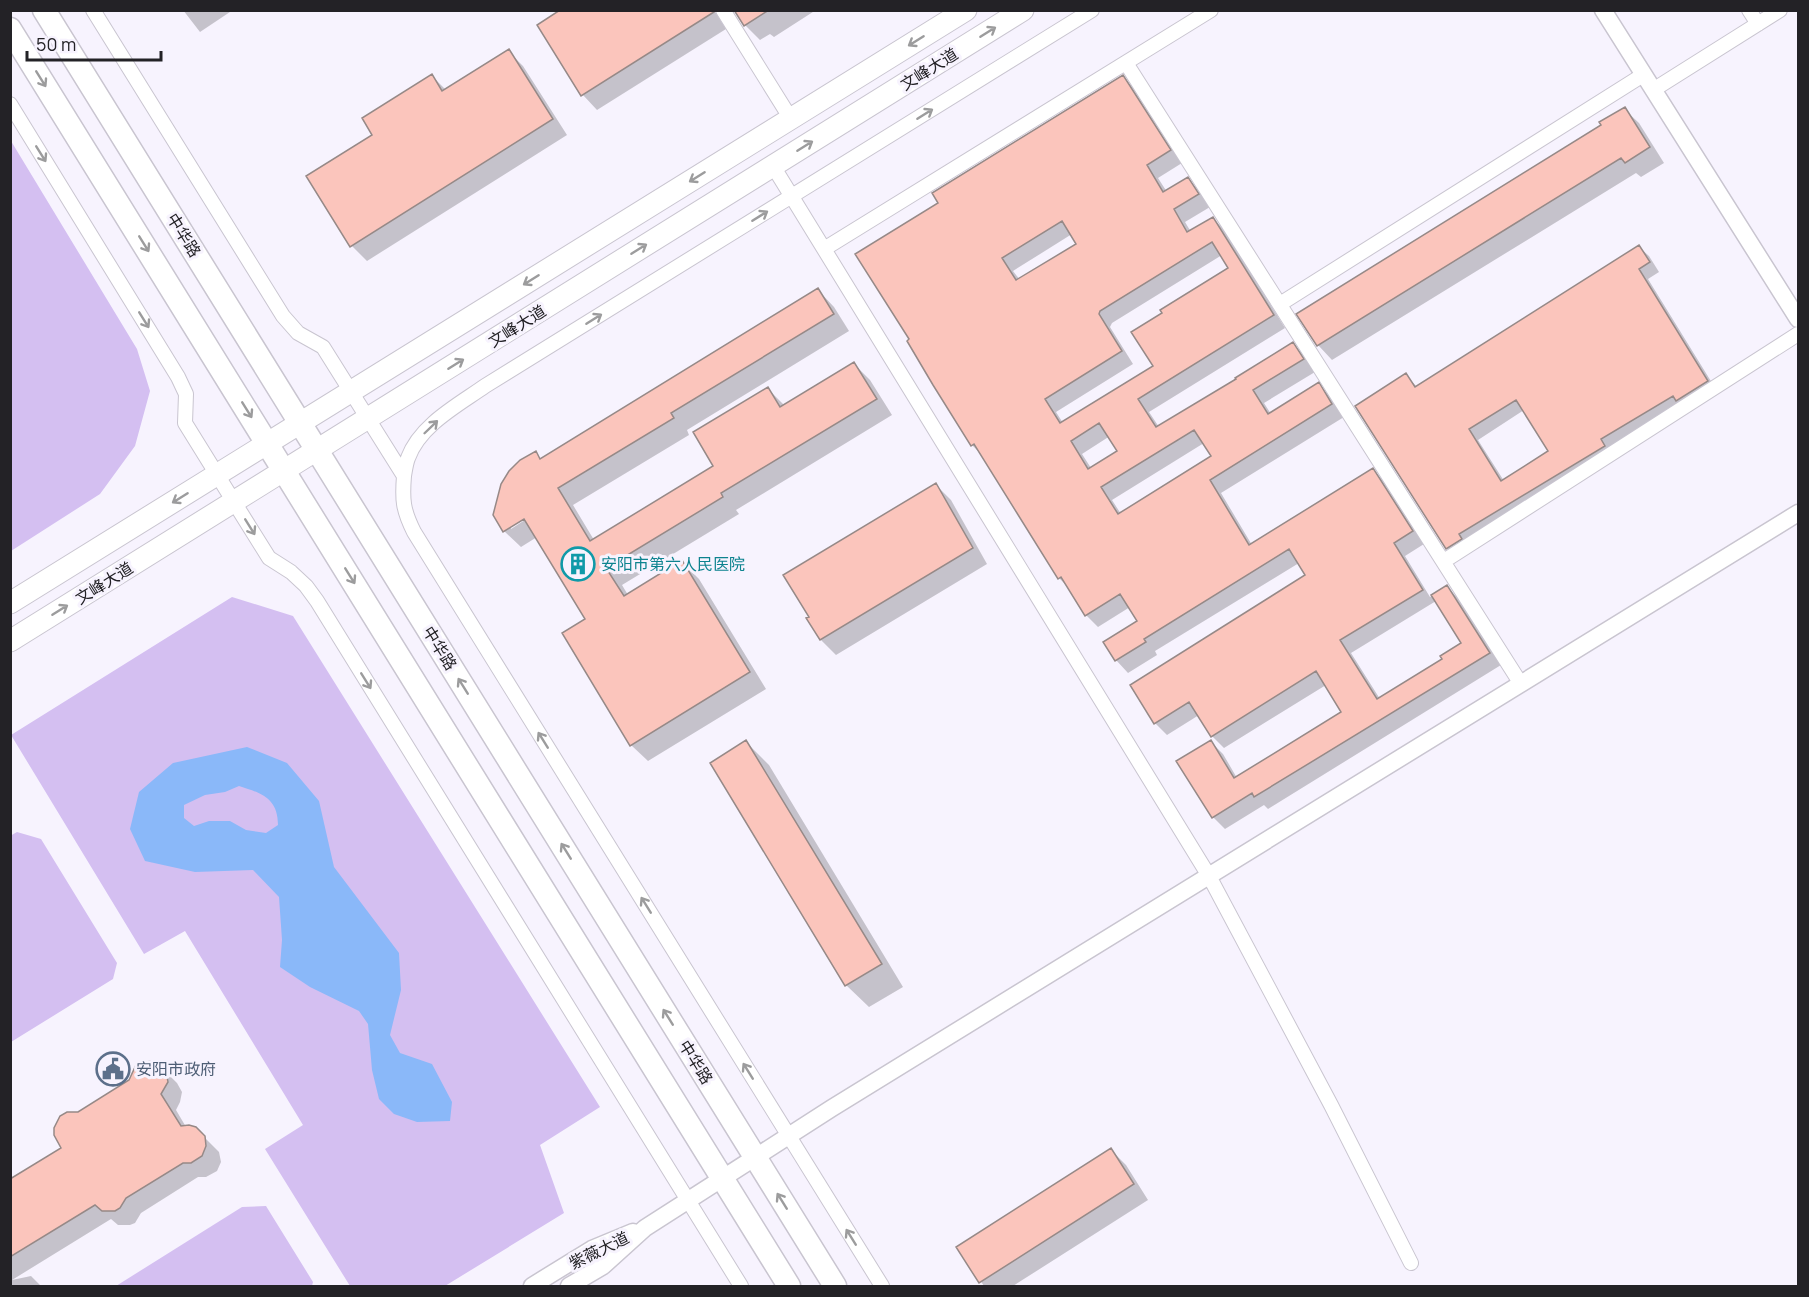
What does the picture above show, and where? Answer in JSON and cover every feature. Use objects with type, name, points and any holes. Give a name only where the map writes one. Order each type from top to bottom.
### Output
[{"type":"highway","name":"中华路","points":[[44,10],[835,1287]]},
{"type":"highway","points":[[10,29],[789,1287]]},
{"type":"main road","name":"文峰大道","points":[[10,603],[966,10]]},
{"type":"main road","name":"文峰大道","points":[[10,641],[1023,10]]},
{"type":"street","points":[[93,10],[283,316],[298,333],[323,347],[404,477]]},
{"type":"street","points":[[723,10],[791,119]]},
{"type":"street","points":[[882,1287],[414,532],[402,500],[404,477],[408,457],[421,436],[445,414],[485,386],[1092,10]]},
{"type":"street","points":[[824,249],[1211,10]]},
{"type":"street","points":[[1603,10],[1798,319]]},
{"type":"street","points":[[1749,10],[1758,24]]},
{"type":"street","points":[[1653,90],[1780,10]]},
{"type":"street","points":[[1126,63],[1521,684]]},
{"type":"street","points":[[1280,304],[1643,75]]},
{"type":"street","points":[[10,104],[178,377],[186,394],[185,423],[217,475],[269,558],[291,572],[306,586],[317,602],[741,1287]]},
{"type":"street","points":[[773,166],[1209,876],[1331,1105],[1411,1263]]},
{"type":"street","points":[[1444,561],[1798,333]]},
{"type":"street","points":[[645,1227],[788,1136],[1798,513]]},
{"type":"street","name":"紫薇大道","points":[[532,1287],[592,1249],[645,1227]]},
{"type":"street","name":"紫薇大道","points":[[569,1287],[603,1266],[645,1227]]},
{"type":"shaded area","points":[[11,141],[137,349],[150,391],[135,446],[100,494],[11,551]]},
{"type":"shaded area","points":[[232,597],[293,616],[600,1107],[540,1145],[564,1213],[445,1286],[350,1286],[265,1149],[303,1125],[185,931],[144,954],[11,735]]},
{"type":"shaded area","points":[[17,832],[41,839],[117,963],[113,979],[11,1042],[10,836]]},
{"type":"shaded area","points":[[266,1206],[313,1282],[312,1286],[116,1286],[242,1207]]},
{"type":"water","points":[[247,747],[287,763],[319,801],[334,867],[399,953],[401,990],[390,1035],[400,1053],[432,1064],[452,1102],[450,1121],[417,1122],[394,1114],[379,1099],[372,1070],[368,1024],[359,1011],[310,987],[280,967],[282,940],[279,897],[253,870],[195,872],[145,861],[130,829],[139,792],[173,763]],"holes":[[[239,786],[267,798],[275,808],[278,825],[266,833],[246,830],[230,821],[209,821],[194,826],[184,818],[184,805],[205,795],[225,792]]]},
{"type":"building","points":[[560,10],[714,10],[714,12],[581,96],[537,25]]},
{"type":"building","points":[[734,10],[769,10],[744,26]]},
{"type":"building","points":[[509,49],[553,119],[350,247],[306,176],[372,135],[362,118],[432,74],[442,91]]},
{"type":"building","points":[[1123,75],[1171,150],[1147,165],[1163,192],[1188,177],[1199,194],[1174,209],[1187,232],[1213,217],[1274,315],[1138,399],[1156,427],[1293,342],[1304,359],[1253,390],[1268,414],[1319,382],[1332,404],[1210,480],[1249,545],[1373,468],[1413,531],[1394,543],[1423,590],[1340,640],[1377,699],[1442,659],[1440,656],[1461,643],[1431,595],[1447,585],[1490,653],[1254,797],[1252,793],[1212,818],[1176,761],[1211,740],[1234,778],[1341,712],[1316,671],[1211,737],[1189,702],[1154,724],[1130,685],[1305,575],[1289,549],[1144,639],[1146,642],[1115,661],[1103,642],[1137,621],[1120,594],[1085,616],[1061,577],[1058,579],[974,444],[971,446],[907,341],[909,339],[855,254],[938,203],[932,193]],"holes":[[[1062,221],[1076,244],[1016,280],[1002,258]],[[1212,242],[1228,268],[1160,310],[1162,313],[1131,332],[1153,366],[1060,423],[1045,399],[1122,351],[1099,314],[1100,311]],[[1099,423],[1117,451],[1088,469],[1071,441]],[[1194,430],[1211,456],[1118,514],[1101,487]]]},
{"type":"building","points":[[1625,107],[1650,147],[1625,163],[1621,158],[1317,346],[1296,314],[1601,125],[1599,122]]},
{"type":"building","points":[[1639,245],[1650,262],[1639,269],[1708,381],[1676,401],[1673,396],[1601,439],[1605,446],[1459,534],[1462,539],[1446,549],[1355,406],[1406,373],[1415,387]],"holes":[[[1516,400],[1548,451],[1501,481],[1469,429]]]},
{"type":"building","points":[[818,288],[834,314],[671,413],[674,418],[558,488],[590,541],[713,466],[693,432],[768,387],[780,407],[854,362],[877,399],[721,493],[723,497],[606,568],[624,596],[682,560],[750,672],[630,746],[562,633],[585,619],[524,519],[503,532],[493,515],[501,484],[520,460],[536,451],[540,459]]},
{"type":"building","points":[[936,483],[973,548],[820,640],[806,618],[809,617],[783,575]]},
{"type":"building","points":[[746,740],[882,964],[845,986],[710,763]]},
{"type":"building","points":[[150,1061],[157,1062],[166,1071],[168,1082],[161,1094],[181,1126],[196,1127],[205,1136],[206,1146],[202,1156],[191,1163],[183,1163],[126,1198],[120,1208],[115,1211],[102,1211],[95,1205],[10,1257],[10,1179],[61,1148],[54,1135],[54,1128],[60,1116],[67,1112],[78,1112],[129,1080],[136,1065]]},
{"type":"building","points":[[1111,1148],[1134,1184],[979,1283],[956,1247]]},
{"type":"place","name":"安阳市第六人民医院","points":[[578,564]]},
{"type":"place","name":"安阳市政府","points":[[113,1069]]}]
